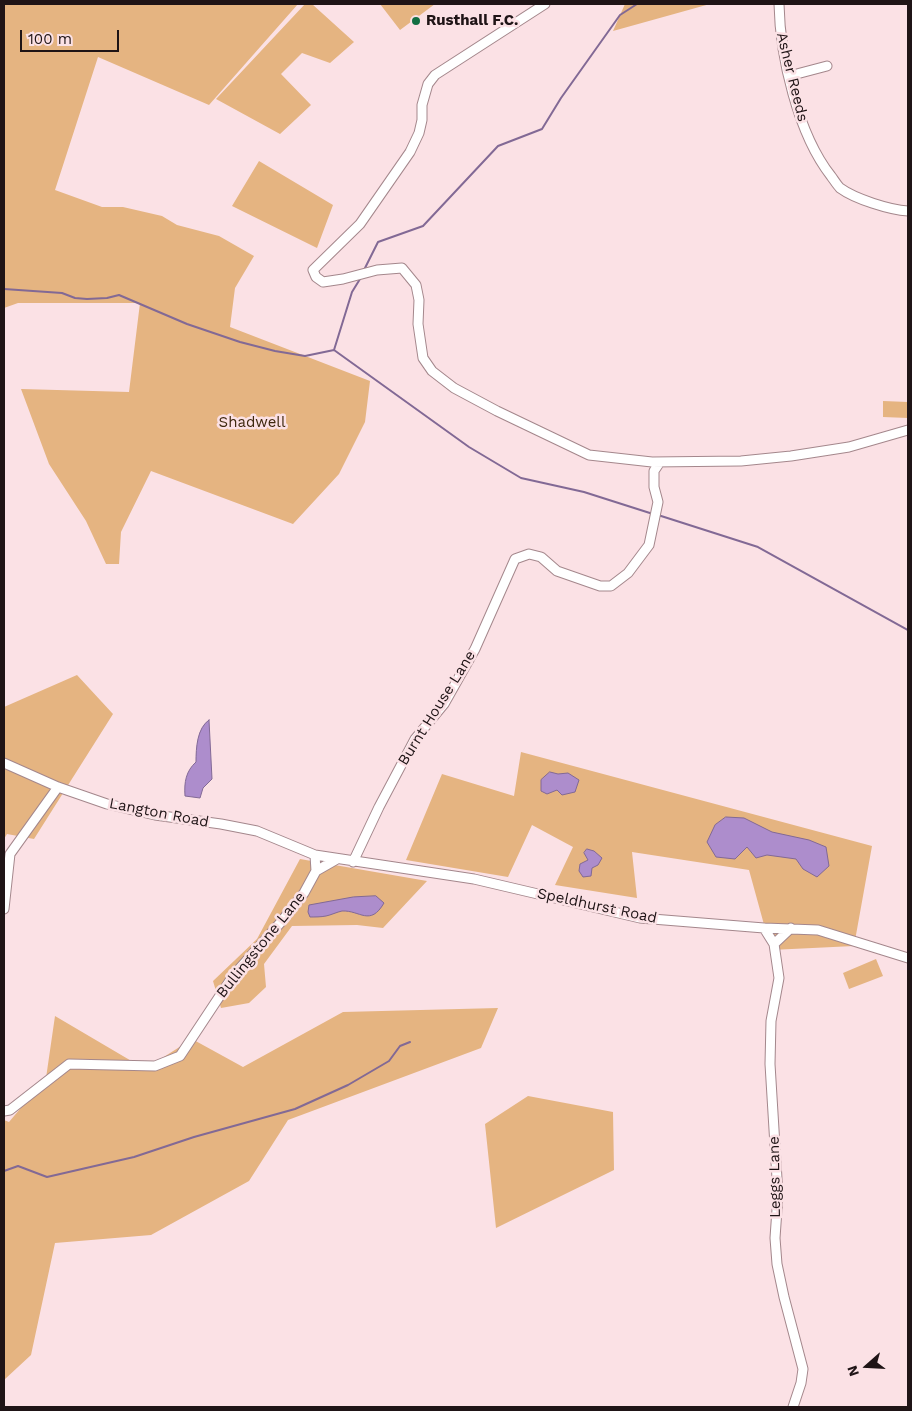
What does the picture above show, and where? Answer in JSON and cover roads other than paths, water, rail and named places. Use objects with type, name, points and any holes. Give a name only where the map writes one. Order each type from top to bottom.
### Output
[{"type":"street","points":[[545,4],[434,75],[428,84],[422,105],[422,120],[419,133],[410,152],[360,224],[313,270],[316,277],[323,282],[377,270],[402,268],[416,285],[419,300],[418,324],[423,358],[432,371],[454,388],[505,415],[589,455],[660,462],[741,461],[849,447],[908,430]]},
{"type":"street","name":"Asher Reeds","points":[[780,4],[780,24],[789,76],[805,129],[820,162],[840,188],[874,204],[908,211]]},
{"type":"street","points":[[789,76],[827,66]]},
{"type":"street","name":"Burnt House Lane","points":[[353,862],[378,806],[415,739],[444,704],[475,649],[515,559],[529,554],[541,558],[557,570],[600,586],[611,586],[628,573],[649,545],[658,502],[654,486],[654,471],[660,462]]},
{"type":"street","name":"Langton Road","points":[[4,763],[58,787],[123,808],[257,831],[315,855]]},
{"type":"street","points":[[4,909],[10,854],[58,787]]},
{"type":"street","points":[[315,855],[316,871],[337,860]]},
{"type":"street","name":"Speldhurst Road","points":[[315,855],[337,860],[474,880],[539,893],[640,918],[764,928],[818,930],[908,958]]},
{"type":"street","name":"Bullingstone Lane","points":[[4,1111],[10,1110],[69,1064],[155,1066],[180,1056],[233,976],[304,893],[316,871]]},
{"type":"street","name":"Leggs Lane","points":[[764,928],[774,944],[779,978],[771,1021],[770,1064],[778,1194],[775,1238],[777,1264],[803,1369],[801,1383],[793,1407]]},
{"type":"street","points":[[774,944],[791,928]]},
{"type":"waterway","points":[[364,270],[378,242],[423,226],[498,146],[542,129],[561,98],[620,15],[637,4]]},
{"type":"waterway","points":[[360,279],[352,292],[334,350],[469,447],[521,478],[584,492],[653,514]]},
{"type":"waterway","points":[[4,289],[62,293],[75,298],[87,299],[119,295],[187,324],[240,342],[275,351],[305,356],[334,350]]},
{"type":"waterway","points":[[658,515],[758,547],[908,630]]},
{"type":"waterway","points":[[4,1171],[18,1166],[47,1177],[134,1157],[194,1137],[295,1109],[348,1085],[389,1061],[400,1046],[410,1042]]},
{"type":"place","name":"Rusthall F.C.","points":[[416,21]]},
{"type":"park label","name":"Shadwell","points":[[252,423]]}]
